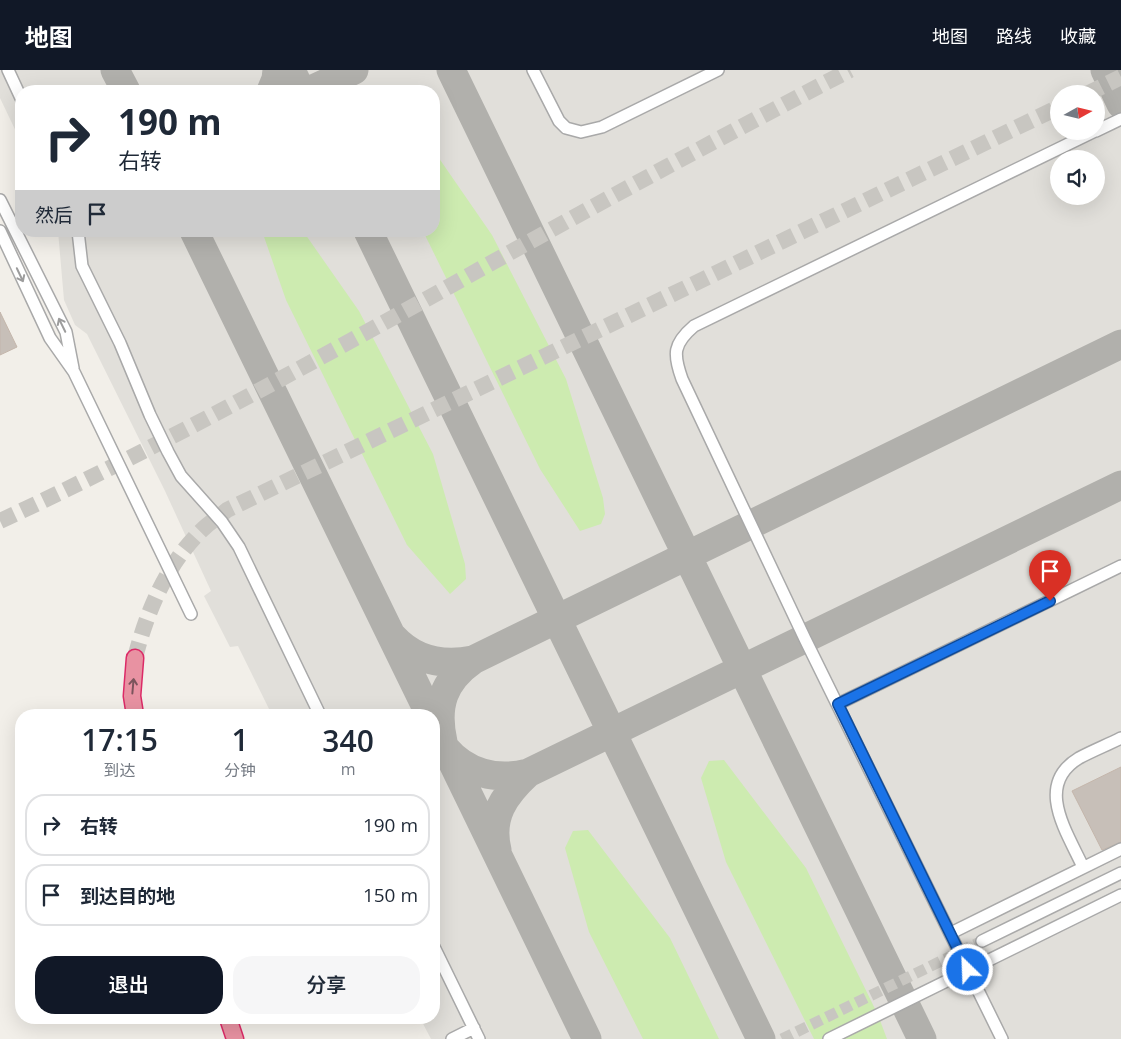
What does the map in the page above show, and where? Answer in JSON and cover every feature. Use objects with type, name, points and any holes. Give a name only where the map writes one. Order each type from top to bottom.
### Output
[{"type":"highway","points":[[133,709],[132,696],[135,658]]},
{"type":"highway","points":[[230,1024],[235,1039]]},
{"type":"lane","points":[[8,70],[15,85]]},
{"type":"lane","points":[[533,70],[558,120],[566,128],[581,132],[602,126],[718,70]]},
{"type":"lane","points":[[1105,127],[1121,119]]},
{"type":"lane","points":[[1002,1039],[682,379],[676,363],[676,350],[682,336],[694,326],[1077,140]]},
{"type":"lane","points":[[0,200],[15,230]]},
{"type":"lane","points":[[0,231],[50,338],[74,372],[191,614]]},
{"type":"lane","points":[[18,237],[66,332],[74,372]]},
{"type":"lane","points":[[79,237],[82,266],[120,342],[158,431],[182,476],[194,493],[222,522],[240,547],[317,709]]},
{"type":"lane","points":[[838,704],[1121,566]]},
{"type":"lane","points":[[1083,867],[1057,808],[1058,780],[1066,769],[1078,759],[1121,738]]},
{"type":"lane","points":[[951,933],[1121,849]]},
{"type":"lane","points":[[982,941],[1121,873]]},
{"type":"lane","points":[[829,1039],[1121,896]]},
{"type":"lane","points":[[440,959],[476,1034],[452,1039]]},
{"type":"shaded area","points":[[0,70],[1121,70],[1121,1039],[431,1039],[423,1024],[440,1024],[440,709],[269,709],[238,646],[230,647],[204,596],[211,591],[165,491],[87,334],[75,325],[64,300],[59,237],[440,237],[440,85],[15,85],[15,129],[0,98]]},
{"type":"green space","points":[[440,160],[492,235],[566,379],[603,498],[605,514],[601,524],[580,531],[540,469],[426,237],[440,237]]},
{"type":"green space","points":[[264,237],[307,237],[359,311],[433,454],[465,564],[466,579],[450,594],[407,545],[286,300]]},
{"type":"green space","points":[[724,760],[806,868],[878,1015],[887,1039],[814,1039],[726,862],[701,778],[709,761]]},
{"type":"green space","points":[[588,830],[670,938],[719,1039],[643,1039],[589,932],[565,848],[573,831]]},
{"type":"building","points":[[0,312],[17,347],[0,355]]},
{"type":"building","points":[[1121,767],[1121,842],[1102,850],[1072,791]]},
{"type":"taxiway","points":[[115,70],[123,85]]},
{"type":"taxiway","points":[[274,85],[277,70]]},
{"type":"taxiway","points":[[291,70],[298,85]]},
{"type":"taxiway","points":[[322,85],[354,70]]},
{"type":"taxiway","points":[[451,70],[922,1039]]},
{"type":"taxiway","points":[[1105,70],[1121,104]]},
{"type":"taxiway","points":[[197,237],[427,709]]},
{"type":"taxiway","points":[[371,237],[761,1039]]},
{"type":"taxiway","points":[[443,742],[440,717],[444,695],[455,677],[473,660],[1121,344]]},
{"type":"taxiway","points":[[445,748],[462,764],[482,773],[504,776],[528,773],[1121,485]]},
{"type":"taxiway","points":[[393,637],[410,651],[430,659],[451,662],[473,660]]},
{"type":"taxiway","points":[[448,753],[587,1039]]},
{"type":"taxiway","points":[[497,850],[495,827],[500,807],[519,781],[528,773]]},
{"type":"tunnel","points":[[0,521],[114,466],[227,408],[649,176],[850,70]]},
{"type":"tunnel","points":[[1105,85],[1121,77]]},
{"type":"tunnel","points":[[135,658],[152,605],[169,572],[190,542],[206,526],[227,510],[1050,111]]},
{"type":"tunnel","points":[[782,1039],[982,941]]},
{"type":"route","points":[[968,970],[838,704],[1050,601]]}]
